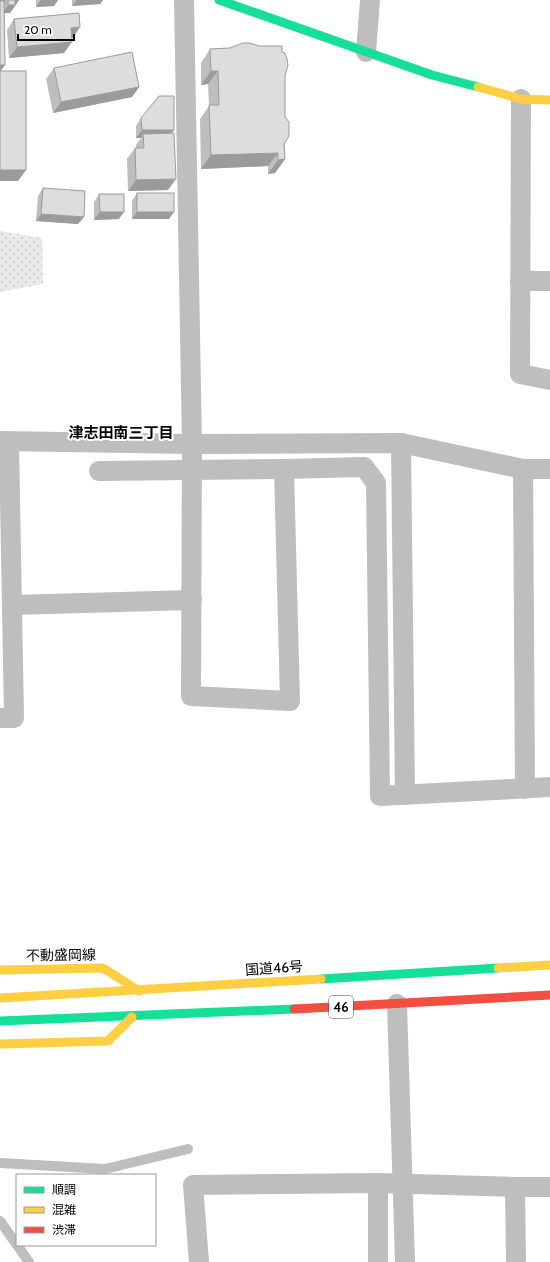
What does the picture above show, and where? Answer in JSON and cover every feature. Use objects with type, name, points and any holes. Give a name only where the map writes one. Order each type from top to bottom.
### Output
[{"type":"main road","points":[[219,0],[432,75],[521,99],[550,100]]},
{"type":"main road","name":"国道46号","points":[[0,998],[550,965]]},
{"type":"main road","name":"不動盛岡線","points":[[0,970],[103,968],[139,990]]},
{"type":"main road","name":"46","points":[[0,1021],[132,1017],[550,995]]},
{"type":"main road","points":[[0,1044],[108,1041],[132,1017]]},
{"type":"street","points":[[184,0],[190,266],[192,696],[290,701],[284,469]]},
{"type":"street","points":[[366,52],[370,0]]},
{"type":"street","points":[[521,99],[520,374],[550,380]]},
{"type":"street","points":[[520,281],[550,281]]},
{"type":"street","points":[[0,718],[14,718],[12,605],[5,441],[192,444],[401,443],[523,469],[550,469]]},
{"type":"street","points":[[401,443],[405,795]]},
{"type":"street","points":[[99,470],[364,467],[376,483],[380,796],[550,788]]},
{"type":"street","points":[[523,469],[525,789]]},
{"type":"street","points":[[12,605],[192,600]]},
{"type":"street","points":[[397,1004],[405,1262]]},
{"type":"street","points":[[378,1183],[378,1262]]},
{"type":"street","points":[[199,1262],[193,1185],[378,1183],[550,1187]]},
{"type":"street","points":[[515,1187],[516,1262]]},
{"type":"lane","points":[[0,1163],[105,1169],[188,1149]]},
{"type":"lane","points":[[0,1221],[16,1244]]},
{"type":"lane","points":[[18,1246],[29,1262]]},
{"type":"shaded area","points":[[0,231],[42,238],[43,284],[0,292]]},
{"type":"building","points":[[8,0],[15,0],[15,5],[8,5]]},
{"type":"building","points":[[0,1],[4,1],[5,65],[0,65]]},
{"type":"building","points":[[79,13],[80,27],[71,28],[72,42],[17,47],[14,19]]},
{"type":"building","points":[[243,43],[250,43],[259,46],[282,46],[282,52],[285,53],[288,65],[285,76],[285,117],[289,122],[289,136],[284,144],[285,159],[278,160],[278,153],[211,155],[209,105],[219,105],[218,71],[211,71],[210,49],[230,48]]},
{"type":"building","points":[[132,52],[139,87],[61,102],[54,68]]},
{"type":"building","points":[[0,71],[26,71],[26,170],[0,170]]},
{"type":"building","points":[[159,96],[174,96],[174,130],[142,130],[141,118]]},
{"type":"building","points":[[174,133],[176,179],[136,180],[135,148],[144,148],[143,134]]},
{"type":"building","points":[[43,188],[85,191],[84,217],[41,214]]},
{"type":"building","points":[[137,193],[174,193],[174,212],[137,212]]},
{"type":"building","points":[[99,194],[124,194],[124,212],[100,212]]},
{"type":"traffic: fast","points":[[219,0],[432,75],[478,87]]},
{"type":"traffic: fast","points":[[321,979],[498,968]]},
{"type":"traffic: fast","points":[[0,1021],[294,1009]]},
{"type":"traffic: slow","points":[[478,87],[521,99],[550,100]]},
{"type":"traffic: slow","points":[[498,968],[550,965]]},
{"type":"traffic: slow","points":[[0,970],[103,968],[139,991]]},
{"type":"traffic: slow","points":[[0,998],[321,979]]},
{"type":"traffic: slow","points":[[0,1044],[108,1041],[132,1017]]},
{"type":"traffic: jam","points":[[294,1009],[550,995]]},
{"type":"district","name":"津志田南三丁目","points":[[121,433]]}]
